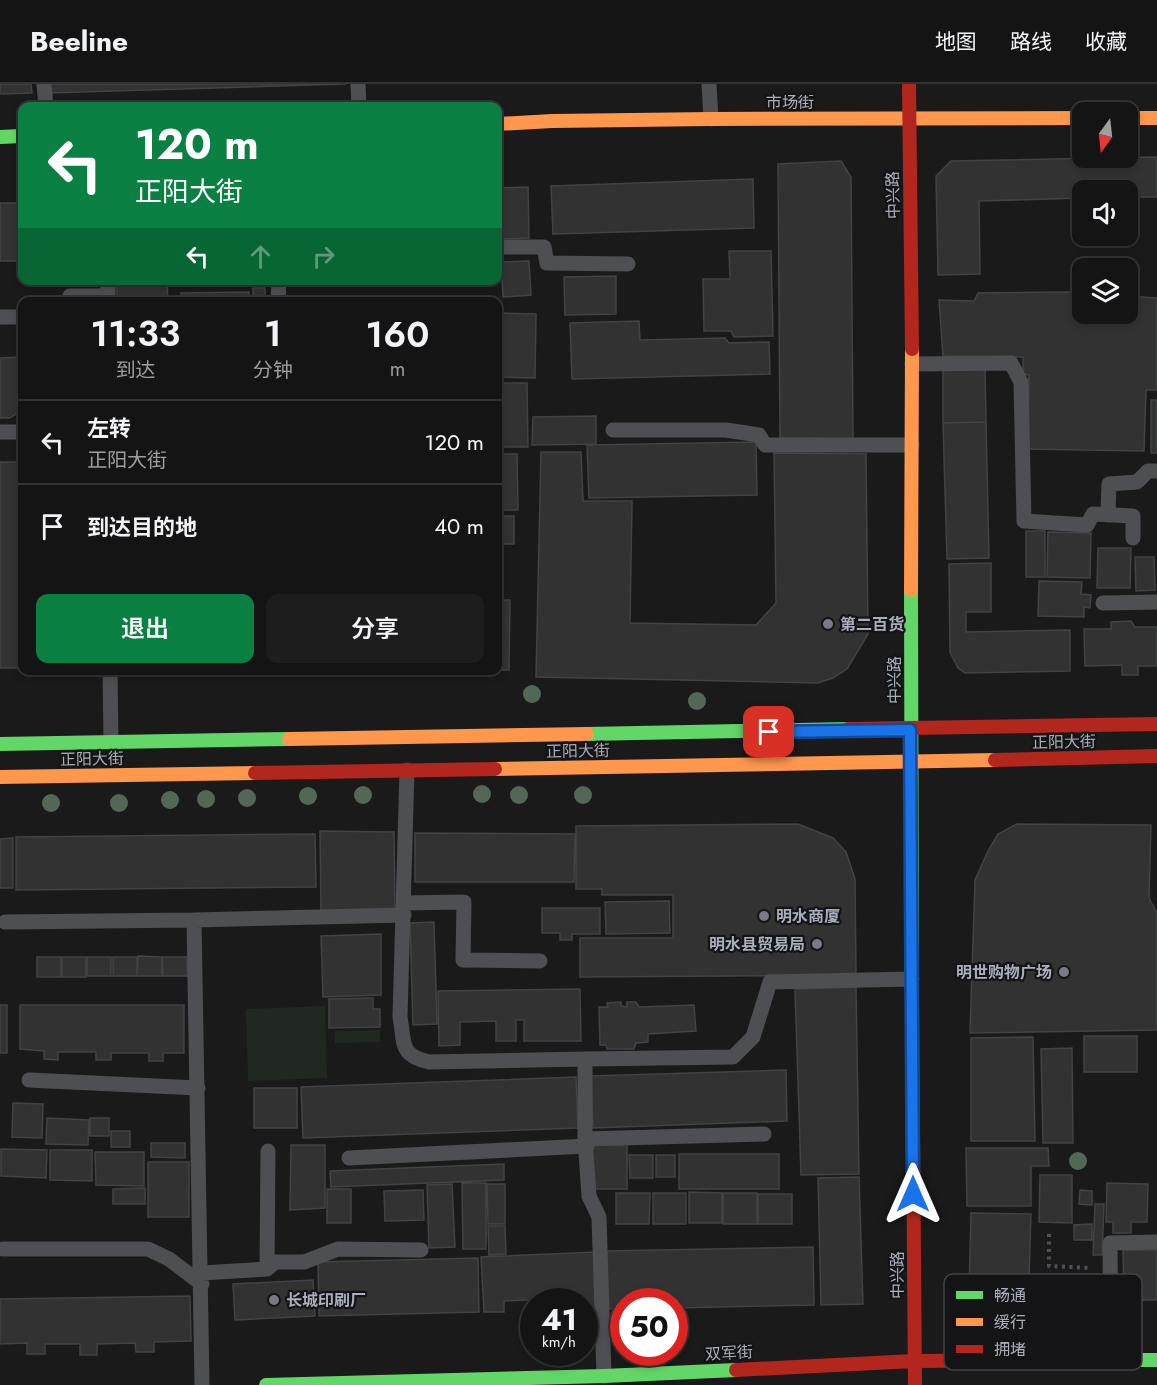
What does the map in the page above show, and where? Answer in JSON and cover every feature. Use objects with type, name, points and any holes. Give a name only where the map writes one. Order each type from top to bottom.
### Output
[{"type":"main road","name":"中兴路","points":[[909,84],[912,364],[910,730],[915,1385]]},
{"type":"main road","name":"市场街","points":[[502,124],[711,119],[1072,118]]},
{"type":"main road","points":[[1138,118],[1157,118]]},
{"type":"main road","points":[[0,136],[18,136]]},
{"type":"main road","name":"正阳大街","points":[[0,744],[1157,724]]},
{"type":"main road","name":"正阳大街","points":[[0,777],[1157,756]]},
{"type":"main road","name":"双军街","points":[[266,1385],[604,1376],[944,1361]]},
{"type":"lane","points":[[44,84],[46,102]]},
{"type":"lane","points":[[358,84],[358,102]]},
{"type":"lane","points":[[710,84],[711,119]]},
{"type":"lane","points":[[502,247],[544,247],[547,263],[628,264]]},
{"type":"lane","points":[[70,297],[108,296],[108,285]]},
{"type":"lane","points":[[0,317],[18,317]]},
{"type":"lane","points":[[912,364],[1011,363],[1021,382],[1024,521],[1087,525],[1094,514],[1132,516],[1132,538]]},
{"type":"lane","points":[[613,430],[726,430],[759,435],[765,445],[912,445]]},
{"type":"lane","points":[[0,432],[18,432]]},
{"type":"lane","points":[[1108,515],[1109,484],[1137,482],[1148,471],[1157,471]]},
{"type":"lane","points":[[1103,603],[1157,602]]},
{"type":"lane","points":[[110,675],[111,742]]},
{"type":"lane","points":[[406,770],[400,1017],[406,1051],[414,1059],[429,1062],[733,1057],[753,1037],[770,982],[912,979]]},
{"type":"lane","points":[[5,922],[194,920],[404,909],[464,902],[463,960],[540,961]]},
{"type":"lane","points":[[194,920],[202,1279],[202,1385]]},
{"type":"lane","points":[[585,1059],[589,1196],[599,1217],[604,1376]]},
{"type":"lane","points":[[29,1080],[198,1088]]},
{"type":"lane","points":[[349,1158],[586,1142],[764,1134]]},
{"type":"lane","points":[[267,1269],[268,1151]]},
{"type":"lane","points":[[1109,1274],[1110,1243],[1157,1242]]},
{"type":"lane","points":[[3,1249],[148,1249],[202,1279],[267,1269],[275,1262],[304,1262],[338,1249],[421,1250]]},
{"type":"path","points":[[1049,1234],[1049,1266],[1109,1268]]},
{"type":"shaded area","points":[[325,1006],[327,1078],[248,1081],[246,1009]]},
{"type":"shaded area","points":[[380,1030],[380,1042],[335,1043],[335,1031]]},
{"type":"building","points":[[0,84],[31,84],[32,93],[0,94]]},
{"type":"building","points":[[47,84],[346,84],[48,93]]},
{"type":"building","points":[[1138,157],[1157,157],[1157,197],[1138,197],[1138,180],[1072,180],[1072,198],[979,201],[980,274],[938,275],[936,176],[951,161],[1072,159],[1072,168],[1138,168]]},
{"type":"building","points":[[841,161],[851,177],[853,439],[780,438],[778,164]]},
{"type":"building","points":[[753,179],[754,228],[553,234],[551,186]]},
{"type":"building","points":[[528,187],[529,238],[502,239],[502,188]]},
{"type":"building","points":[[0,203],[18,203],[18,261],[0,261]]},
{"type":"building","points":[[729,251],[771,251],[773,336],[734,337],[731,331],[704,331],[703,279],[730,279]]},
{"type":"building","points":[[529,261],[531,295],[503,297],[502,262]]},
{"type":"building","points":[[616,276],[616,314],[565,315],[564,277]]},
{"type":"building","points":[[117,285],[167,285],[168,297],[117,297]]},
{"type":"building","points":[[253,288],[265,288],[265,297],[253,297]]},
{"type":"building","points":[[249,292],[249,297],[181,297],[181,293]]},
{"type":"building","points":[[1072,292],[1072,324],[1138,324],[1138,297],[1157,298],[1157,390],[1146,390],[1144,451],[1028,449],[1029,375],[1023,374],[1023,357],[943,356],[939,300],[974,301],[978,293]]},
{"type":"building","points":[[503,313],[536,314],[535,378],[502,377]]},
{"type":"building","points":[[639,321],[640,340],[725,338],[729,343],[769,342],[770,374],[572,379],[570,323]]},
{"type":"building","points":[[18,357],[18,413],[10,418],[0,418],[0,358]]},
{"type":"building","points":[[985,366],[986,422],[943,423],[943,368]]},
{"type":"building","points":[[502,383],[527,383],[528,447],[502,447]]},
{"type":"building","points":[[1151,400],[1157,400],[1157,453],[1151,453]]},
{"type":"building","points":[[596,416],[596,444],[532,445],[533,417]]},
{"type":"building","points":[[986,422],[989,558],[947,559],[943,423]]},
{"type":"building","points":[[756,442],[757,495],[589,498],[587,445]]},
{"type":"building","points":[[541,452],[581,452],[583,501],[632,501],[630,623],[756,625],[776,603],[774,453],[866,454],[868,634],[847,669],[833,678],[818,683],[536,677]]},
{"type":"building","points":[[502,454],[517,454],[518,510],[502,510]]},
{"type":"building","points":[[0,462],[18,462],[18,668],[0,668]]},
{"type":"building","points":[[502,516],[514,516],[514,544],[502,544]]},
{"type":"building","points":[[1026,531],[1045,531],[1045,577],[1026,577]]},
{"type":"building","points":[[1048,532],[1091,533],[1090,578],[1047,577]]},
{"type":"building","points":[[1098,548],[1131,548],[1130,588],[1097,588]]},
{"type":"building","points":[[1135,557],[1154,557],[1155,590],[1136,591]]},
{"type":"building","points":[[991,563],[991,612],[966,612],[966,632],[1070,630],[1070,671],[965,673],[958,668],[950,652],[949,564]]},
{"type":"building","points":[[1039,581],[1082,582],[1081,594],[1091,595],[1090,608],[1084,607],[1084,617],[1038,616]]},
{"type":"building","points":[[502,600],[510,600],[509,670],[502,670]]},
{"type":"building","points":[[1131,621],[1135,627],[1157,627],[1157,666],[1138,666],[1138,675],[1122,675],[1122,665],[1085,666],[1084,629],[1111,629],[1111,622]]},
{"type":"building","name":"明水商厦","points":[[798,824],[833,838],[846,852],[855,879],[856,975],[580,977],[580,938],[673,938],[673,895],[602,895],[602,889],[576,889],[576,826]]},
{"type":"building","name":"明世购物广场","points":[[1017,824],[1151,825],[1149,898],[1157,913],[1157,1030],[970,1033],[975,880],[998,834]]},
{"type":"building","points":[[320,831],[394,832],[395,911],[321,913]]},
{"type":"building","points":[[415,833],[575,834],[574,882],[415,882]]},
{"type":"building","points":[[315,834],[316,887],[16,890],[16,837]]},
{"type":"building","points":[[13,838],[13,888],[0,888],[0,839]]},
{"type":"building","points":[[669,901],[670,933],[606,934],[605,902]]},
{"type":"building","points":[[542,908],[600,908],[600,934],[572,934],[572,940],[560,940],[560,933],[542,933]]},
{"type":"building","points":[[434,922],[437,1024],[413,1025],[410,923]]},
{"type":"building","points":[[381,934],[381,995],[323,997],[321,936]]},
{"type":"building","points":[[138,956],[162,957],[162,976],[137,976]]},
{"type":"building","points":[[37,957],[61,957],[61,977],[37,977]]},
{"type":"building","points":[[62,957],[86,957],[86,977],[62,977]]},
{"type":"building","points":[[87,957],[111,957],[111,976],[87,976]]},
{"type":"building","points":[[113,957],[137,957],[137,976],[113,976]]},
{"type":"building","points":[[162,957],[187,957],[187,976],[163,976]]},
{"type":"building","points":[[856,987],[859,1174],[801,1175],[795,989]]},
{"type":"building","points":[[580,989],[581,1041],[524,1041],[524,1020],[516,1020],[516,1041],[496,1041],[496,1021],[460,1022],[460,1045],[439,1046],[438,991]]},
{"type":"building","points":[[373,998],[373,1009],[380,1009],[380,1027],[329,1028],[329,999]]},
{"type":"building","points":[[621,1002],[621,1006],[627,1007],[627,1002],[636,1002],[639,1007],[694,1005],[696,1031],[648,1034],[648,1042],[636,1043],[634,1049],[607,1049],[606,1045],[600,1045],[599,1007],[608,1007],[607,1003]]},
{"type":"building","points":[[0,1005],[7,1005],[7,1053],[0,1053]]},
{"type":"building","points":[[20,1005],[184,1005],[184,1053],[163,1053],[163,1061],[149,1061],[149,1053],[111,1053],[111,1060],[96,1060],[96,1052],[58,1052],[58,1060],[44,1059],[44,1051],[20,1049]]},
{"type":"building","points":[[1084,1036],[1137,1036],[1137,1072],[1084,1072]]},
{"type":"building","points":[[1033,1037],[1035,1141],[971,1141],[971,1038]]},
{"type":"building","points":[[1072,1048],[1073,1143],[1043,1143],[1041,1049]]},
{"type":"building","points":[[786,1070],[787,1121],[593,1128],[591,1076]]},
{"type":"building","points":[[576,1077],[578,1128],[303,1138],[301,1087]]},
{"type":"building","points":[[254,1088],[297,1088],[297,1128],[254,1128]]},
{"type":"building","points":[[13,1103],[43,1104],[42,1138],[12,1137]]},
{"type":"building","points":[[47,1118],[89,1120],[88,1145],[46,1144]]},
{"type":"building","points":[[90,1118],[109,1118],[109,1136],[90,1136]]},
{"type":"building","points":[[111,1131],[130,1131],[130,1147],[111,1147]]},
{"type":"building","points":[[592,1142],[627,1142],[627,1189],[593,1189]]},
{"type":"building","points":[[151,1143],[185,1143],[185,1158],[151,1157]]},
{"type":"building","points":[[291,1145],[325,1145],[325,1208],[290,1210]]},
{"type":"building","points":[[966,1148],[1048,1148],[1049,1166],[1031,1166],[1031,1206],[967,1206]]},
{"type":"building","points":[[1,1149],[47,1150],[46,1178],[1,1176]]},
{"type":"building","points":[[50,1150],[92,1150],[92,1181],[50,1180]]},
{"type":"building","points":[[95,1152],[144,1152],[144,1186],[96,1185]]},
{"type":"building","points":[[679,1154],[779,1154],[779,1189],[679,1189]]},
{"type":"building","points":[[629,1155],[653,1155],[653,1178],[630,1178]]},
{"type":"building","points":[[656,1155],[675,1155],[675,1177],[656,1177]]},
{"type":"building","points":[[148,1162],[189,1162],[189,1217],[148,1217]]},
{"type":"building","points":[[504,1164],[504,1180],[331,1187],[330,1171]]},
{"type":"building","points":[[1040,1175],[1072,1175],[1072,1223],[1039,1222]]},
{"type":"building","points":[[859,1177],[863,1304],[821,1305],[818,1178]]},
{"type":"building","points":[[462,1183],[486,1183],[486,1249],[463,1249]]},
{"type":"building","points":[[1107,1183],[1148,1184],[1147,1222],[1131,1222],[1131,1233],[1113,1233],[1113,1222],[1106,1222]]},
{"type":"building","points":[[452,1184],[455,1247],[429,1248],[427,1185]]},
{"type":"building","points":[[487,1184],[505,1184],[505,1224],[488,1224]]},
{"type":"building","points":[[145,1188],[145,1204],[113,1204],[113,1189]]},
{"type":"building","points":[[327,1189],[351,1189],[351,1223],[327,1223]]},
{"type":"building","points":[[423,1190],[424,1220],[385,1221],[384,1191]]},
{"type":"building","points":[[1080,1190],[1092,1191],[1092,1205],[1079,1204]]},
{"type":"building","points":[[689,1192],[722,1193],[722,1223],[689,1223]]},
{"type":"building","points":[[616,1193],[650,1193],[649,1224],[616,1224]]},
{"type":"building","points":[[653,1193],[686,1193],[686,1224],[653,1224]]},
{"type":"building","points":[[723,1193],[757,1193],[757,1224],[723,1224]]},
{"type":"building","points":[[758,1194],[792,1194],[792,1224],[758,1224]]},
{"type":"building","points":[[1095,1204],[1104,1204],[1102,1255],[1093,1255]]},
{"type":"building","points":[[971,1213],[1031,1214],[1029,1274],[969,1274]]},
{"type":"building","points":[[1092,1224],[1092,1240],[1074,1240],[1074,1225]]},
{"type":"building","points":[[488,1226],[505,1226],[506,1254],[489,1255]]},
{"type":"building","points":[[813,1247],[814,1305],[688,1308],[688,1288],[610,1288],[610,1309],[605,1309],[604,1251]]},
{"type":"building","points":[[1123,1250],[1157,1250],[1157,1300],[1142,1300],[1142,1274],[1123,1274]]},
{"type":"building","points":[[597,1252],[597,1288],[520,1288],[520,1300],[504,1301],[504,1312],[484,1312],[481,1257]]},
{"type":"building","points":[[478,1258],[479,1312],[319,1316],[318,1262]]},
{"type":"building","name":"长城印刷厂","points":[[313,1280],[315,1316],[235,1320],[233,1284]]},
{"type":"building","points":[[190,1296],[191,1341],[154,1342],[154,1352],[136,1352],[135,1343],[97,1344],[97,1355],[80,1355],[80,1344],[45,1344],[45,1354],[27,1354],[27,1343],[0,1344],[0,1299]]},
{"type":"traffic: fast","points":[[0,137],[18,136]]},
{"type":"traffic: fast","points":[[911,590],[912,997]]},
{"type":"traffic: fast","points":[[587,734],[848,729]]},
{"type":"traffic: fast","points":[[0,744],[289,739]]},
{"type":"traffic: fast","points":[[1142,1360],[1157,1360]]},
{"type":"traffic: fast","points":[[266,1385],[736,1370]]},
{"type":"traffic: slow","points":[[502,124],[711,119],[1072,118]]},
{"type":"traffic: slow","points":[[1138,118],[1157,118]]},
{"type":"traffic: slow","points":[[911,590],[912,349]]},
{"type":"traffic: slow","points":[[289,739],[587,734]]},
{"type":"traffic: slow","points":[[495,769],[995,760]]},
{"type":"traffic: slow","points":[[0,777],[255,773]]},
{"type":"traffic: jam","points":[[909,84],[912,349]]},
{"type":"traffic: jam","points":[[848,729],[1157,724]]},
{"type":"traffic: jam","points":[[995,760],[1157,756]]},
{"type":"traffic: jam","points":[[255,773],[495,769]]},
{"type":"traffic: jam","points":[[912,997],[915,1385]]},
{"type":"traffic: jam","points":[[736,1370],[944,1361]]},
{"type":"place","name":"第二百货","points":[[828,624]]},
{"type":"place","name":"明水商厦","points":[[764,916]]},
{"type":"place","name":"明水县贸易局","points":[[817,944]]},
{"type":"place","name":"明世购物广场","points":[[1064,972]]},
{"type":"place","name":"长城印刷厂","points":[[274,1300]]},
{"type":"route","points":[[769,732],[910,730],[913,1194]]}]
